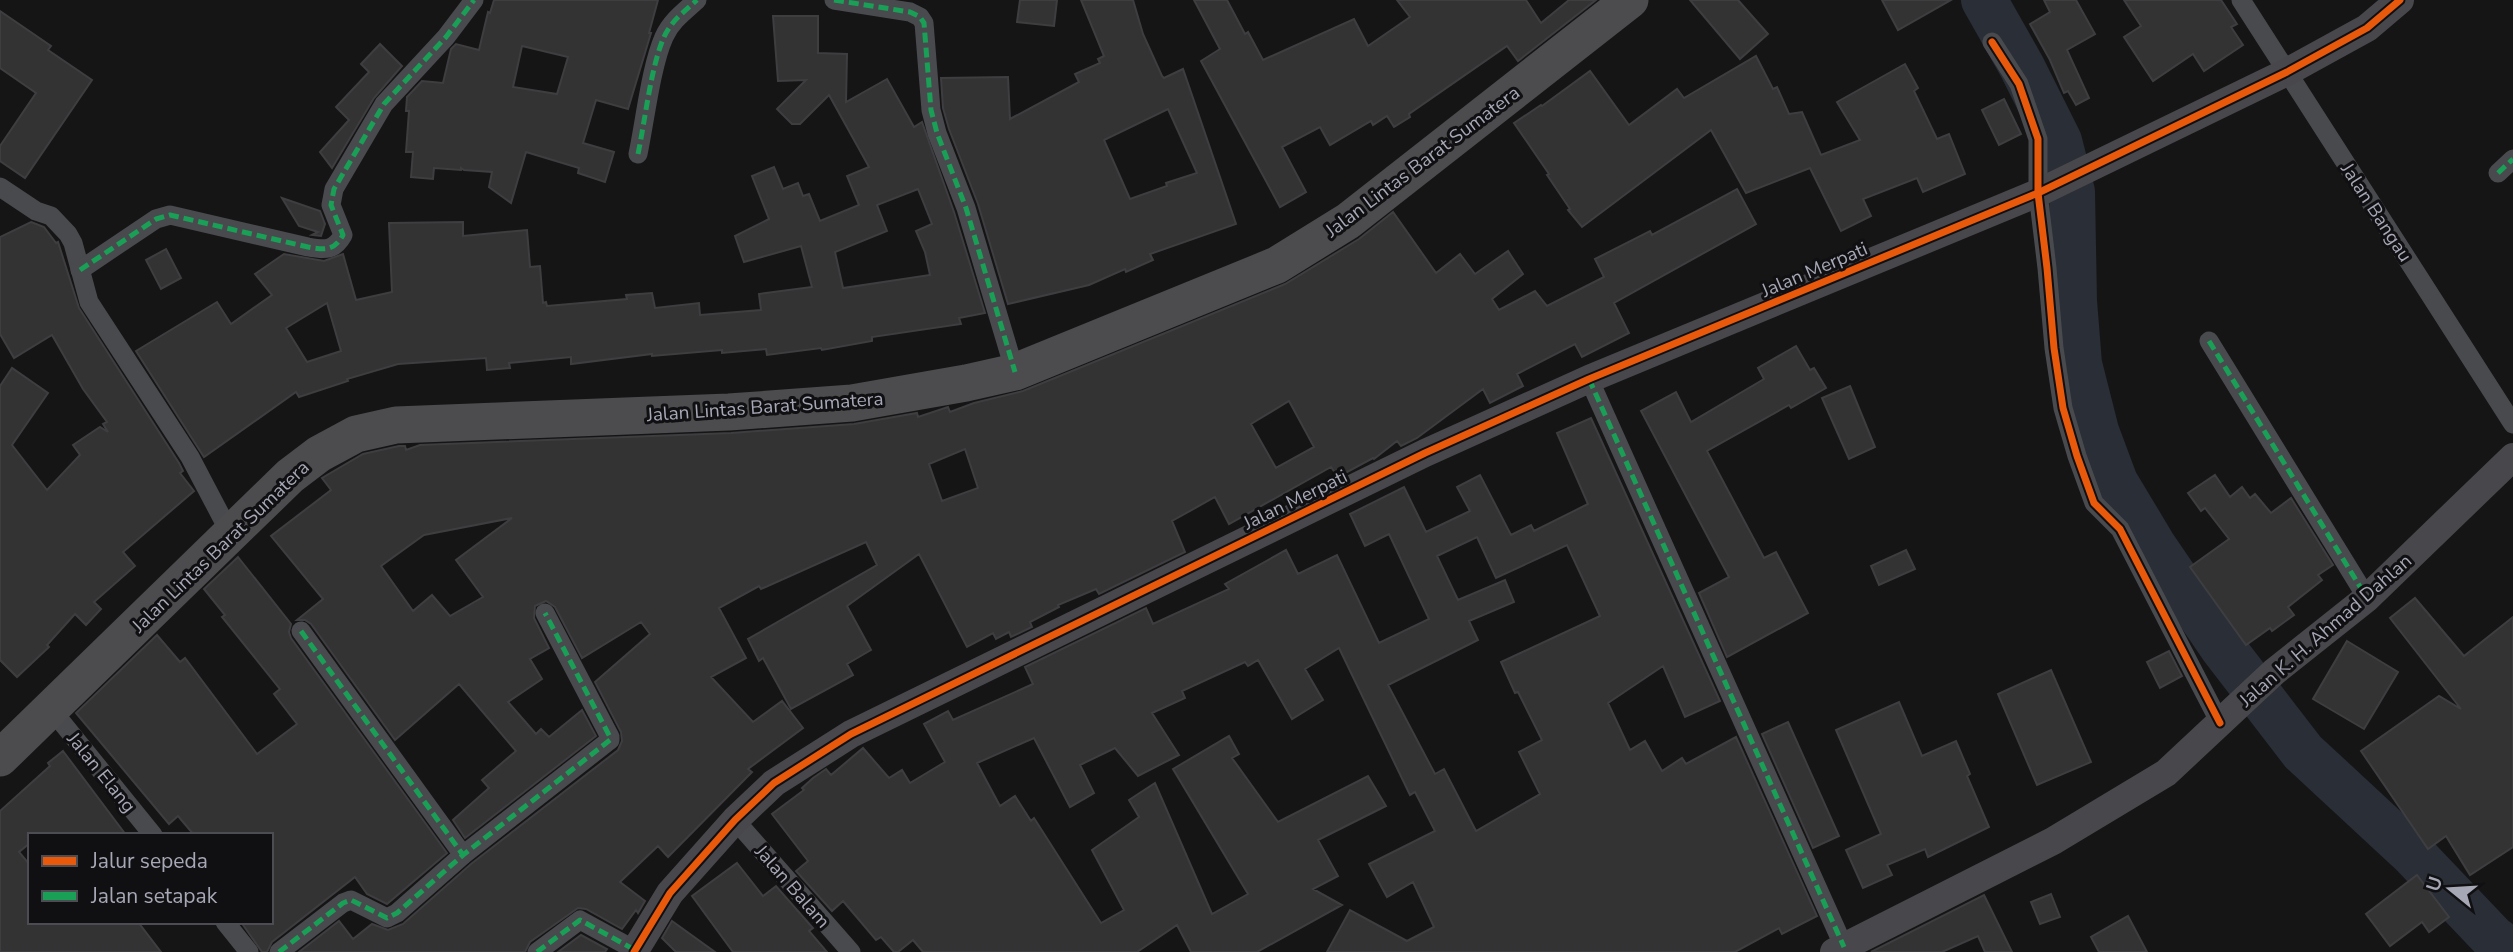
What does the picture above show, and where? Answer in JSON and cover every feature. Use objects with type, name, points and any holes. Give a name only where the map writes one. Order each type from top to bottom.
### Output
[{"type":"highway","name":"Jalan Lintas Barat Sumatera","points":[[0,758],[290,477],[319,454],[356,435],[396,425],[715,412],[852,403],[1015,372],[1277,265],[1348,221],[1630,0]]},
{"type":"street","points":[[80,270],[156,219],[170,215],[308,247],[326,250],[335,247],[343,235],[331,205],[334,189],[384,104],[446,37],[474,0]]},
{"type":"street","points":[[638,154],[665,35],[676,19],[697,0]]},
{"type":"street","points":[[834,0],[910,12],[920,17],[924,23],[931,110],[966,208],[1015,372]]},
{"type":"street","name":"Jalan Bangau","points":[[2241,0],[2513,424]]},
{"type":"street","name":"Jalan Merpati","points":[[634,951],[670,893],[735,820],[774,783],[851,734],[1425,453],[1589,379],[2043,190],[2094,166],[2287,72],[2367,28],[2400,0]]},
{"type":"street","points":[[1992,42],[2019,84],[2038,139],[2056,360],[2063,408],[2077,456],[2094,503],[2120,529],[2225,718]]},
{"type":"street","points":[[2498,173],[2513,159]]},
{"type":"street","points":[[0,187],[36,211],[51,216],[73,243],[89,302],[190,457],[230,533]]},
{"type":"street","points":[[2209,341],[2367,598]]},
{"type":"street","points":[[1589,379],[1839,949]]},
{"type":"street","name":"Jalan K. H. Ahmad Dahlan","points":[[1839,949],[2053,841],[2166,773],[2274,672],[2367,598],[2513,457]]},
{"type":"street","points":[[279,952],[343,903],[351,900],[387,918],[397,913],[463,855],[610,740],[545,613]]},
{"type":"street","points":[[302,631],[463,855]]},
{"type":"street","name":"Jalan Elang","points":[[51,709],[151,833]]},
{"type":"street","name":"Jalan Balam","points":[[735,820],[851,952]]},
{"type":"street","points":[[537,952],[580,920],[634,951]]},
{"type":"street","points":[[227,924],[249,952]]},
{"type":"building","points":[[494,0],[658,0],[628,109],[596,100],[583,143],[614,152],[605,182],[578,173],[579,168],[526,152],[511,203],[489,187],[492,172],[434,168],[433,179],[411,177],[413,152],[406,152],[409,111],[406,111],[407,97],[422,81],[443,83],[451,49],[456,44],[479,50],[488,12],[490,13]],"holes":[[[522,46],[568,57],[557,94],[513,87]]]},
{"type":"building","points":[[1020,0],[1057,0],[1054,26],[1017,22]]},
{"type":"building","points":[[1081,0],[1133,0],[1143,34],[1162,76],[1164,78],[1183,69],[1236,224],[1150,254],[1153,260],[1089,285],[1008,304],[978,204],[949,129],[943,108],[941,78],[1008,77],[1010,119],[1079,82],[1075,74],[1100,63],[1098,59],[1104,56]],"holes":[[[1168,109],[1197,173],[1130,199],[1104,140]]]},
{"type":"building","points":[[1194,0],[1227,0],[1263,60],[1354,19],[1368,46],[1410,17],[1397,0],[1526,0],[1541,23],[1569,0],[1596,0],[1518,61],[1507,46],[1394,127],[1387,116],[1373,125],[1371,121],[1330,145],[1320,127],[1282,147],[1306,192],[1280,207],[1201,61],[1220,49]]},
{"type":"building","points":[[1690,0],[1738,0],[1768,34],[1740,59]]},
{"type":"building","points":[[1882,0],[1951,0],[1898,30]]},
{"type":"building","points":[[2044,0],[2076,0],[2095,34],[2067,50],[2089,98],[2076,105],[2068,91],[2064,93],[2030,24],[2050,12]]},
{"type":"building","points":[[2124,0],[2221,0],[2237,24],[2231,27],[2243,45],[2204,71],[2193,54],[2153,81],[2124,37],[2141,26]]},
{"type":"building","points":[[0,11],[51,46],[48,50],[92,80],[25,178],[0,161],[0,146],[36,93],[0,68]]},
{"type":"building","points":[[773,16],[818,16],[818,53],[847,54],[846,102],[887,79],[914,127],[922,122],[954,212],[985,313],[959,318],[961,324],[872,337],[872,341],[822,350],[767,355],[766,349],[722,353],[722,350],[652,354],[571,364],[571,357],[509,363],[510,368],[487,370],[486,358],[398,364],[299,397],[296,392],[204,457],[136,351],[217,302],[231,324],[272,295],[255,274],[284,254],[324,261],[343,254],[356,300],[392,292],[389,223],[463,222],[463,236],[527,230],[530,267],[540,266],[543,303],[546,302],[547,306],[627,299],[626,295],[652,293],[655,308],[699,303],[700,315],[761,310],[759,294],[812,287],[801,246],[744,262],[735,236],[769,219],[752,176],[774,167],[783,189],[798,183],[803,196],[809,194],[820,221],[859,205],[847,176],[869,167],[829,95],[800,124],[792,124],[777,109],[806,80],[778,81]],"holes":[[[918,189],[932,224],[916,231],[925,252],[930,275],[843,288],[835,252],[887,231],[877,205]],[[327,303],[341,351],[307,362],[286,328]]]},
{"type":"building","points":[[380,44],[402,66],[374,98],[332,168],[320,152],[349,120],[336,107],[369,72],[361,64]]},
{"type":"building","points":[[1756,56],[1773,89],[1777,87],[1789,114],[1802,112],[1821,155],[1860,140],[1837,102],[1905,64],[1918,88],[1914,91],[1937,139],[1949,134],[1965,174],[1923,192],[1917,178],[1863,199],[1871,216],[1841,231],[1810,168],[1746,193],[1711,130],[1582,227],[1568,210],[1570,209],[1547,175],[1549,174],[1514,123],[1590,71],[1629,125],[1677,89],[1684,98]]},
{"type":"building","points":[[2004,99],[2021,134],[1999,145],[1982,110]]},
{"type":"building","points":[[1737,189],[1756,224],[1614,303],[1629,333],[1582,357],[1575,344],[1517,374],[1523,386],[1490,403],[1483,389],[1417,438],[1401,446],[1397,441],[1374,459],[1338,477],[1331,467],[1229,524],[1215,497],[1172,521],[1185,552],[1099,594],[1096,589],[1058,605],[1059,607],[1030,622],[1032,627],[1011,637],[1009,632],[996,639],[993,633],[967,647],[919,554],[847,606],[871,650],[847,664],[853,675],[791,709],[763,658],[759,661],[748,639],[877,565],[866,542],[761,589],[759,586],[719,608],[746,658],[711,677],[753,722],[782,701],[803,728],[748,769],[752,772],[668,857],[658,846],[620,882],[645,901],[638,913],[636,910],[622,929],[586,909],[578,908],[530,942],[525,952],[299,952],[339,921],[353,939],[372,924],[388,930],[403,924],[471,864],[618,750],[622,741],[621,732],[595,682],[650,634],[641,622],[582,658],[555,607],[546,601],[535,606],[534,618],[549,648],[530,659],[542,679],[508,702],[536,734],[541,729],[549,737],[582,710],[596,736],[465,838],[453,820],[489,788],[482,780],[516,751],[459,684],[395,740],[311,624],[305,620],[297,620],[323,599],[271,536],[331,490],[322,478],[363,454],[399,446],[405,446],[406,450],[420,445],[731,433],[854,424],[917,413],[918,417],[948,407],[950,412],[1023,391],[1285,284],[1359,239],[1393,212],[1436,273],[1460,254],[1475,274],[1508,251],[1523,274],[1492,299],[1499,310],[1535,291],[1547,306],[1604,277],[1595,259],[1650,231],[1652,235]],"holes":[[[1289,401],[1314,447],[1276,468],[1251,424]],[[965,449],[978,488],[942,501],[929,464]],[[512,518],[456,560],[483,597],[450,616],[432,595],[413,611],[381,566],[424,535]]]},
{"type":"building","points":[[282,198],[320,211],[325,224],[321,236],[312,235],[318,232],[299,226]]},
{"type":"building","points":[[31,222],[44,227],[56,243],[58,242],[79,308],[179,463],[183,471],[180,473],[194,491],[123,552],[135,566],[94,602],[101,609],[86,625],[75,614],[47,645],[49,647],[17,677],[0,660],[0,386],[12,368],[48,393],[12,445],[47,490],[80,455],[73,445],[100,427],[108,432],[103,424],[107,422],[83,389],[52,335],[14,358],[0,334],[0,237]]},
{"type":"building","points":[[166,249],[181,278],[161,289],[146,260]]},
{"type":"building","points":[[1796,346],[1810,370],[1814,368],[1826,388],[1791,408],[1789,405],[1707,451],[1764,558],[1776,552],[1808,613],[1727,657],[1699,593],[1729,577],[1641,411],[1676,392],[1691,422],[1764,379],[1758,368]]},
{"type":"building","points":[[1850,386],[1875,447],[1849,459],[1822,398]]},
{"type":"building","points":[[1591,418],[1720,701],[1685,717],[1663,666],[1608,703],[1630,750],[1645,741],[1662,771],[1682,758],[1686,764],[1736,737],[1817,916],[1782,934],[1779,928],[1735,952],[1327,952],[1350,910],[1407,941],[1434,927],[1413,882],[1387,897],[1369,864],[1435,831],[1415,792],[1410,795],[1339,648],[1305,669],[1323,700],[1292,719],[1258,660],[1248,666],[1245,662],[1182,691],[1185,698],[1152,713],[1179,755],[1138,776],[1115,748],[1080,765],[1094,793],[1070,807],[1034,738],[977,763],[1000,806],[1015,796],[1031,821],[1034,818],[1101,923],[1124,910],[1092,850],[1139,817],[1129,800],[1155,783],[1212,914],[1248,894],[1173,769],[1229,736],[1239,754],[1232,758],[1278,822],[1368,776],[1386,806],[1318,840],[1338,876],[1313,889],[1342,905],[1257,952],[1191,952],[1177,925],[1137,952],[923,952],[913,940],[898,952],[894,952],[881,937],[876,940],[843,901],[832,911],[796,871],[808,861],[772,814],[826,769],[831,775],[863,748],[889,778],[902,770],[910,783],[945,762],[924,724],[948,711],[953,720],[1033,684],[1025,667],[1146,608],[1153,624],[1229,589],[1225,584],[1286,550],[1298,574],[1337,555],[1379,643],[1429,619],[1389,534],[1365,546],[1350,514],[1404,487],[1426,532],[1470,511],[1457,487],[1480,475],[1511,535],[1531,525],[1534,531],[1588,504],[1557,433]],"holes":[[[1477,537],[1496,578],[1567,545],[1600,616],[1501,662],[1542,740],[1519,752],[1540,794],[1476,831],[1444,769],[1435,774],[1388,685],[1478,640],[1469,621],[1514,602],[1505,580],[1458,600],[1437,556]]]},
{"type":"building","points":[[2215,475],[2230,497],[2242,487],[2250,498],[2255,494],[2271,513],[2291,498],[2333,565],[2318,575],[2322,580],[2288,607],[2294,615],[2246,645],[2190,567],[2229,539],[2205,508],[2201,511],[2188,493]]},
{"type":"building","points":[[1906,550],[1915,569],[1879,585],[1871,566]]},
{"type":"building","points":[[238,557],[291,624],[291,638],[447,853],[387,904],[367,894],[355,877],[272,942],[267,952],[262,952],[242,924],[273,924],[273,833],[192,833],[178,816],[169,824],[76,713],[157,635],[180,662],[185,658],[257,754],[297,724],[274,694],[280,689],[222,617],[225,615],[204,589]]},
{"type":"building","points":[[2415,598],[2464,656],[2513,617],[2513,847],[2470,875],[2446,836],[2428,849],[2361,751],[2439,696],[2461,709],[2390,618]]},
{"type":"building","points":[[2347,641],[2398,672],[2364,729],[2313,699]]},
{"type":"building","points":[[2169,651],[2182,676],[2160,688],[2147,662]]},
{"type":"building","points":[[2051,670],[2091,762],[2037,785],[1998,694]]},
{"type":"building","points":[[1899,702],[1922,756],[1956,741],[1970,774],[1967,776],[1989,827],[1928,857],[1925,849],[1887,865],[1892,875],[1863,888],[1846,850],[1881,834],[1836,730]]},
{"type":"building","points":[[1788,722],[1839,836],[1813,848],[1762,734]]},
{"type":"building","points":[[63,751],[124,833],[28,833],[28,845],[19,852],[28,863],[28,924],[140,924],[161,952],[0,952],[0,811],[50,766],[48,763]]},
{"type":"building","points":[[737,863],[763,896],[776,886],[813,928],[809,931],[827,952],[733,952],[692,896]]},
{"type":"building","points":[[2417,875],[2449,917],[2429,932],[2422,922],[2390,946],[2366,914]]},
{"type":"building","points":[[2051,894],[2060,917],[2040,924],[2031,902]]},
{"type":"building","points":[[1984,895],[2012,952],[1985,952],[1978,936],[1942,952],[1871,952]]},
{"type":"building","points":[[2128,916],[2147,952],[2099,952],[2091,937]]},
{"type":"building","points":[[672,921],[715,952],[676,952],[662,938]]},
{"type":"building","points":[[581,935],[607,949],[605,952],[558,952]]},
{"type":"waterway","points":[[1984,0],[2059,141],[2072,192],[2074,301],[2079,364],[2096,431],[2115,482],[2154,547],[2223,648],[2303,752],[2413,854],[2493,938],[2512,952]]},
{"type":"marked path","points":[[80,270],[156,219],[170,215],[308,247],[332,247],[343,235],[331,205],[334,189],[384,104],[446,37],[474,0]]},
{"type":"marked path","points":[[638,154],[659,49],[674,21],[697,0]]},
{"type":"marked path","points":[[834,0],[910,12],[920,17],[924,23],[931,110],[966,208],[1015,372]]},
{"type":"marked path","points":[[2498,173],[2513,159]]},
{"type":"marked path","points":[[2209,341],[2367,598]]},
{"type":"marked path","points":[[1589,379],[1844,947]]},
{"type":"marked path","points":[[279,952],[343,903],[351,900],[387,918],[397,913],[463,855],[610,740],[545,613]]},
{"type":"marked path","points":[[301,631],[463,855]]},
{"type":"marked path","points":[[537,952],[580,920],[635,950]]},
{"type":"cycle path","points":[[634,952],[670,893],[735,820],[774,783],[851,734],[1425,453],[1589,379],[2038,193],[2287,72],[2367,28],[2400,0]]},
{"type":"cycle path","points":[[1992,42],[2019,84],[2038,139],[2038,193],[2054,348],[2063,408],[2077,456],[2094,503],[2120,529],[2220,723]]}]
